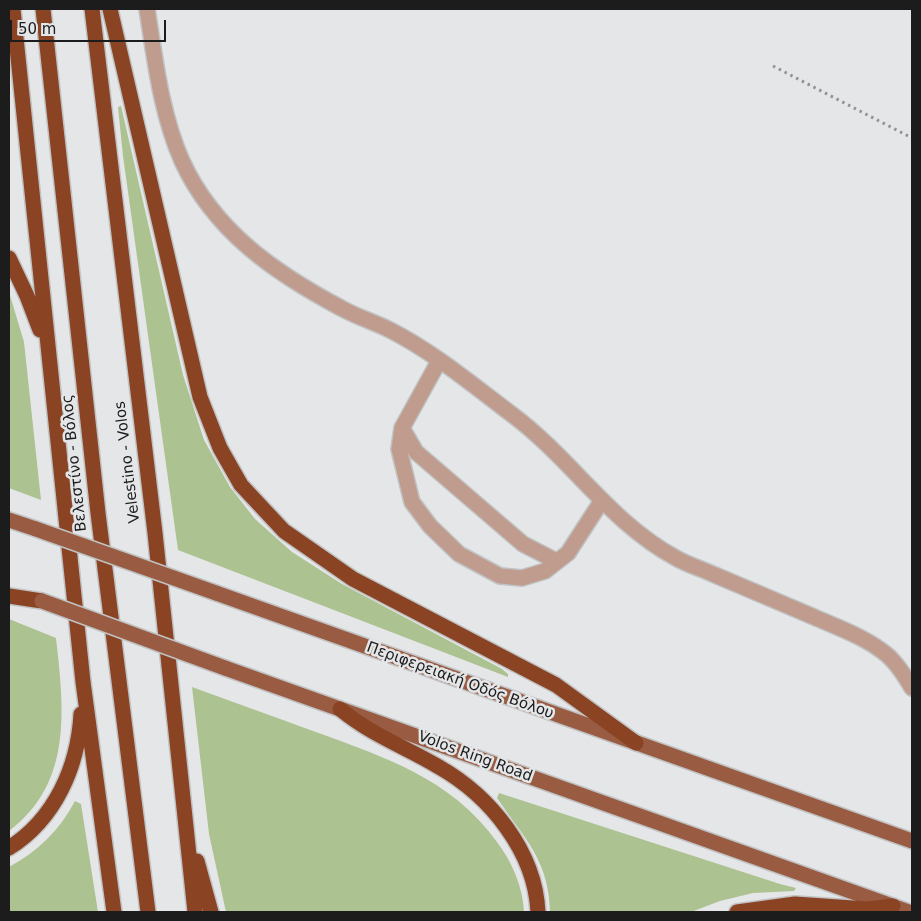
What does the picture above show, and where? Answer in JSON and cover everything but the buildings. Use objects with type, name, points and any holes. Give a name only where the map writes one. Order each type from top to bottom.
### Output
[{"type":"highway","points":[[13,9],[83,682],[114,912]]},
{"type":"highway","name":"Βελεστίνο - Βόλος","points":[[43,9],[98,513],[148,912]]},
{"type":"highway","name":"Velestino - Volos","points":[[92,9],[153,523],[195,912]]},
{"type":"highway","points":[[110,9],[200,398],[220,448],[241,485],[284,531],[353,579],[556,685],[636,743]]},
{"type":"highway","points":[[9,258],[34,312],[50,365]]},
{"type":"highway","points":[[9,596],[42,601]]},
{"type":"highway","points":[[9,848],[26,836],[42,820],[63,786],[78,738],[83,682]]},
{"type":"highway","points":[[340,710],[367,730],[452,775],[483,801],[506,827],[526,862],[534,886],[538,912]]},
{"type":"highway","points":[[186,821],[211,912]]},
{"type":"highway","points":[[737,912],[794,904],[867,911],[893,906]]},
{"type":"main road","name":"Περιφερειακή Οδός Βόλου","points":[[9,520],[912,841]]},
{"type":"main road","name":"Volos Ring Road","points":[[42,601],[340,710],[909,912]]},
{"type":"street","points":[[147,9],[171,133],[182,161],[197,188],[232,234],[275,270],[342,309],[389,330],[440,361],[522,422],[578,474],[601,502],[658,549],[686,563],[871,643],[889,656],[912,688]]},
{"type":"street","points":[[440,361],[402,428],[400,448],[412,502],[430,526],[459,554],[500,576],[522,578],[545,571],[568,553],[601,502]]},
{"type":"street","points":[[402,428],[416,452],[522,544],[556,561]]},
{"type":"path","points":[[773,66],[912,138]]},
{"type":"green space","points":[[121,106],[183,375],[204,440],[230,487],[255,519],[292,552],[342,584],[502,669],[508,674],[508,677],[178,550],[123,156],[118,107]]},
{"type":"green space","points":[[9,292],[24,342],[41,500],[9,488]]},
{"type":"green space","points":[[9,619],[56,638],[62,718],[60,743],[54,768],[44,791],[30,812],[9,831]]},
{"type":"green space","points":[[192,687],[365,750],[414,772],[437,786],[459,801],[479,820],[497,842],[512,866],[519,884],[524,912],[226,912],[209,834]]},
{"type":"green space","points":[[499,793],[796,888],[794,891],[753,893],[720,901],[691,912],[550,912],[549,894],[540,864],[533,850],[497,798]]},
{"type":"green space","points":[[75,801],[81,804],[98,912],[9,912],[9,867],[38,847],[55,831]]}]
